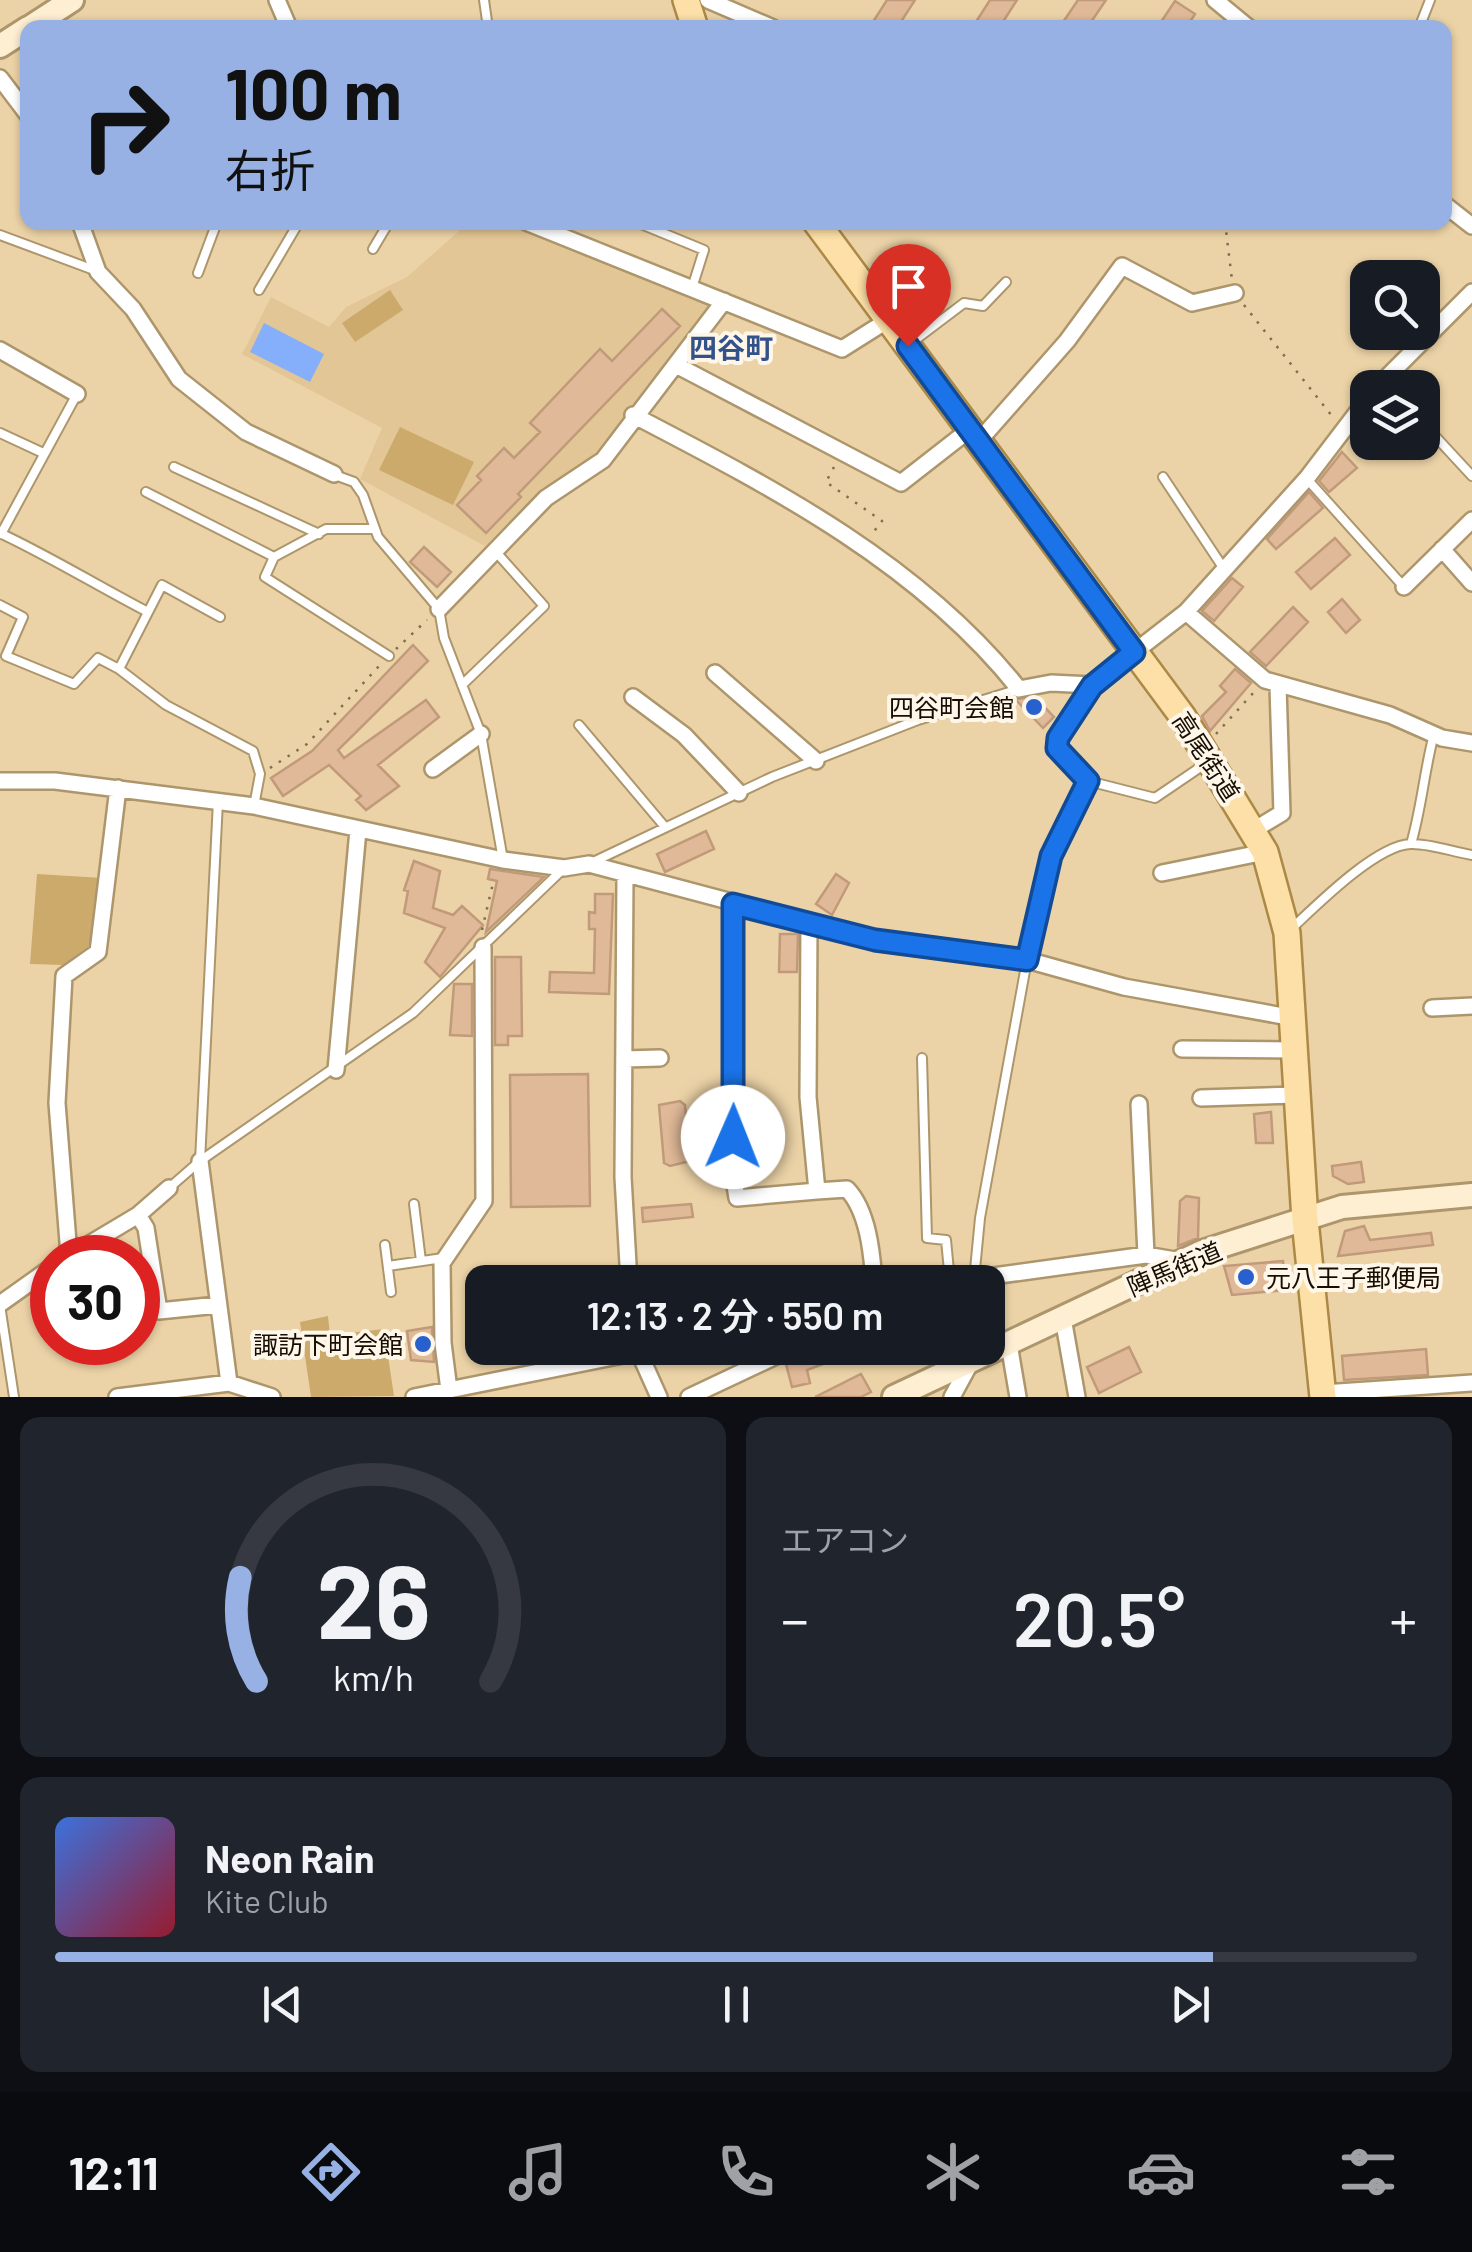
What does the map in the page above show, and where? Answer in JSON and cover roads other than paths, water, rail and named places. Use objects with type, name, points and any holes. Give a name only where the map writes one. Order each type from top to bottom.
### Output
[{"type":"main road","points":[[41,20],[72,0]]},
{"type":"main road","name":"高尾街道","points":[[822,230],[1207,754],[1259,841],[1287,933],[1305,1220],[1323,1395]]},
{"type":"main road","name":"陣馬街道","points":[[1005,1346],[1181,1261],[1305,1220],[1362,1204],[1472,1195]]},
{"type":"main road","name":"陣馬街道","points":[[894,1397],[965,1365]]},
{"type":"street","points":[[708,0],[754,20]]},
{"type":"street","points":[[1214,0],[1235,20]]},
{"type":"street","points":[[0,78],[20,104]]},
{"type":"street","points":[[1452,210],[1472,226]]},
{"type":"street","points":[[83,230],[98,272],[132,309],[154,346],[196,394],[246,432],[334,474]]},
{"type":"street","points":[[547,230],[842,349],[888,320]]},
{"type":"street","points":[[678,366],[901,483],[973,436],[1067,341],[1122,266],[1192,304],[1235,293]]},
{"type":"street","points":[[1398,370],[1472,292]]},
{"type":"street","points":[[438,609],[546,498],[603,460],[724,301]]},
{"type":"street","points":[[0,350],[76,394]]},
{"type":"street","points":[[634,415],[864,544],[980,644],[1019,689],[1051,683],[1092,686],[1186,612],[1307,478],[1350,419]]},
{"type":"street","points":[[1404,587],[1472,520]]},
{"type":"street","points":[[1442,550],[1472,583]]},
{"type":"street","points":[[1186,612],[1272,683],[1390,715],[1434,734],[1472,744]]},
{"type":"street","points":[[715,674],[816,761]]},
{"type":"street","points":[[1162,873],[1259,841],[1282,813],[1272,683]]},
{"type":"street","points":[[633,697],[684,735],[740,793]]},
{"type":"street","points":[[432,770],[481,734]]},
{"type":"street","points":[[0,781],[118,788],[254,806],[502,860],[564,868],[588,864],[875,940],[1027,960],[1124,987],[1294,1018]]},
{"type":"street","points":[[66,1235],[57,1103],[64,976],[98,952],[118,788]]},
{"type":"street","points":[[336,1070],[358,830]]},
{"type":"street","points":[[626,876],[624,1059],[629,1265]]},
{"type":"street","points":[[733,904],[732,1167],[737,1198],[846,1189],[857,1200],[870,1265]]},
{"type":"street","points":[[809,923],[808,1098],[817,1191]]},
{"type":"street","points":[[442,1393],[444,1258],[484,1200],[480,949]]},
{"type":"street","points":[[1432,1008],[1472,1006]]},
{"type":"street","points":[[1182,1049],[1295,1050]]},
{"type":"street","points":[[624,1059],[660,1058]]},
{"type":"street","points":[[1200,1098],[1298,1095]]},
{"type":"street","points":[[1139,1104],[1146,1255]]},
{"type":"street","points":[[200,1161],[228,1383]]},
{"type":"street","points":[[103,1235],[138,1215],[169,1188]]},
{"type":"street","points":[[138,1215],[146,1228],[159,1311],[218,1305]]},
{"type":"street","points":[[1005,1275],[1146,1255],[1181,1261]]},
{"type":"street","points":[[0,1304],[30,1283]]},
{"type":"street","points":[[1063,1318],[1077,1397]]},
{"type":"street","points":[[1009,1344],[1018,1397]]},
{"type":"street","points":[[414,1397],[569,1365]]},
{"type":"street","points":[[644,1365],[658,1397]]},
{"type":"street","points":[[689,1397],[757,1365]]},
{"type":"street","points":[[952,1397],[970,1365]]},
{"type":"street","points":[[117,1397],[228,1383],[272,1397]]},
{"type":"street","points":[[1323,1395],[1472,1383]]},
{"type":"lane","points":[[198,273],[214,230]]},
{"type":"lane","points":[[259,290],[293,230]]},
{"type":"lane","points":[[374,250],[385,230]]},
{"type":"lane","points":[[655,230],[704,250],[692,288]]},
{"type":"lane","points":[[0,235],[98,272]]},
{"type":"lane","points":[[908,346],[964,303],[983,306],[1006,282]]},
{"type":"lane","points":[[76,394],[41,452],[0,534],[54,558],[70,572],[148,612]]},
{"type":"lane","points":[[0,433],[41,452]]},
{"type":"lane","points":[[1440,441],[1472,476]]},
{"type":"lane","points":[[174,466],[319,534]]},
{"type":"lane","points":[[334,474],[354,482],[364,494],[374,530],[390,556],[438,609],[444,638],[481,734],[502,860]]},
{"type":"lane","points":[[1163,477],[1224,570]]},
{"type":"lane","points":[[1307,478],[1404,587]]},
{"type":"lane","points":[[146,492],[274,558]]},
{"type":"lane","points":[[374,530],[326,529],[274,558],[265,578],[389,656]]},
{"type":"lane","points":[[462,685],[544,606],[496,552]]},
{"type":"lane","points":[[119,668],[162,585],[220,617]]},
{"type":"lane","points":[[0,606],[23,617],[4,649],[6,656],[74,684],[98,658],[119,668],[166,704],[254,751],[260,774],[254,806]]},
{"type":"lane","points":[[1092,686],[1058,738],[1057,748],[1088,781],[1156,798],[1207,754]]},
{"type":"lane","points":[[588,864],[816,761],[918,720],[1019,689]]},
{"type":"lane","points":[[580,724],[665,827]]},
{"type":"lane","points":[[1411,844],[1425,796],[1422,779],[1434,734]]},
{"type":"lane","points":[[975,1265],[980,1218],[1027,960],[1051,856],[1088,781]]},
{"type":"lane","points":[[200,1161],[218,801]]},
{"type":"lane","points":[[1287,933],[1334,890],[1392,848],[1411,844],[1472,855]]},
{"type":"lane","points":[[169,1188],[200,1161],[413,1013],[518,908],[564,868]]},
{"type":"lane","points":[[922,1058],[927,1238],[946,1240],[950,1265]]},
{"type":"lane","points":[[414,1204],[421,1262]]},
{"type":"lane","points":[[385,1244],[391,1292]]},
{"type":"lane","points":[[388,1266],[444,1258]]},
{"type":"lane","points":[[0,1304],[14,1397]]},
{"type":"water","points":[[264,323],[324,354],[310,382],[250,352]]},
{"type":"place","name":"四谷町会館","points":[[1034,707]]},
{"type":"place","name":"元八王子郵便局","points":[[1246,1277]]},
{"type":"place","name":"諏訪下町会館","points":[[423,1344]]},
{"type":"district","name":"四谷町","points":[[731,347]]}]
